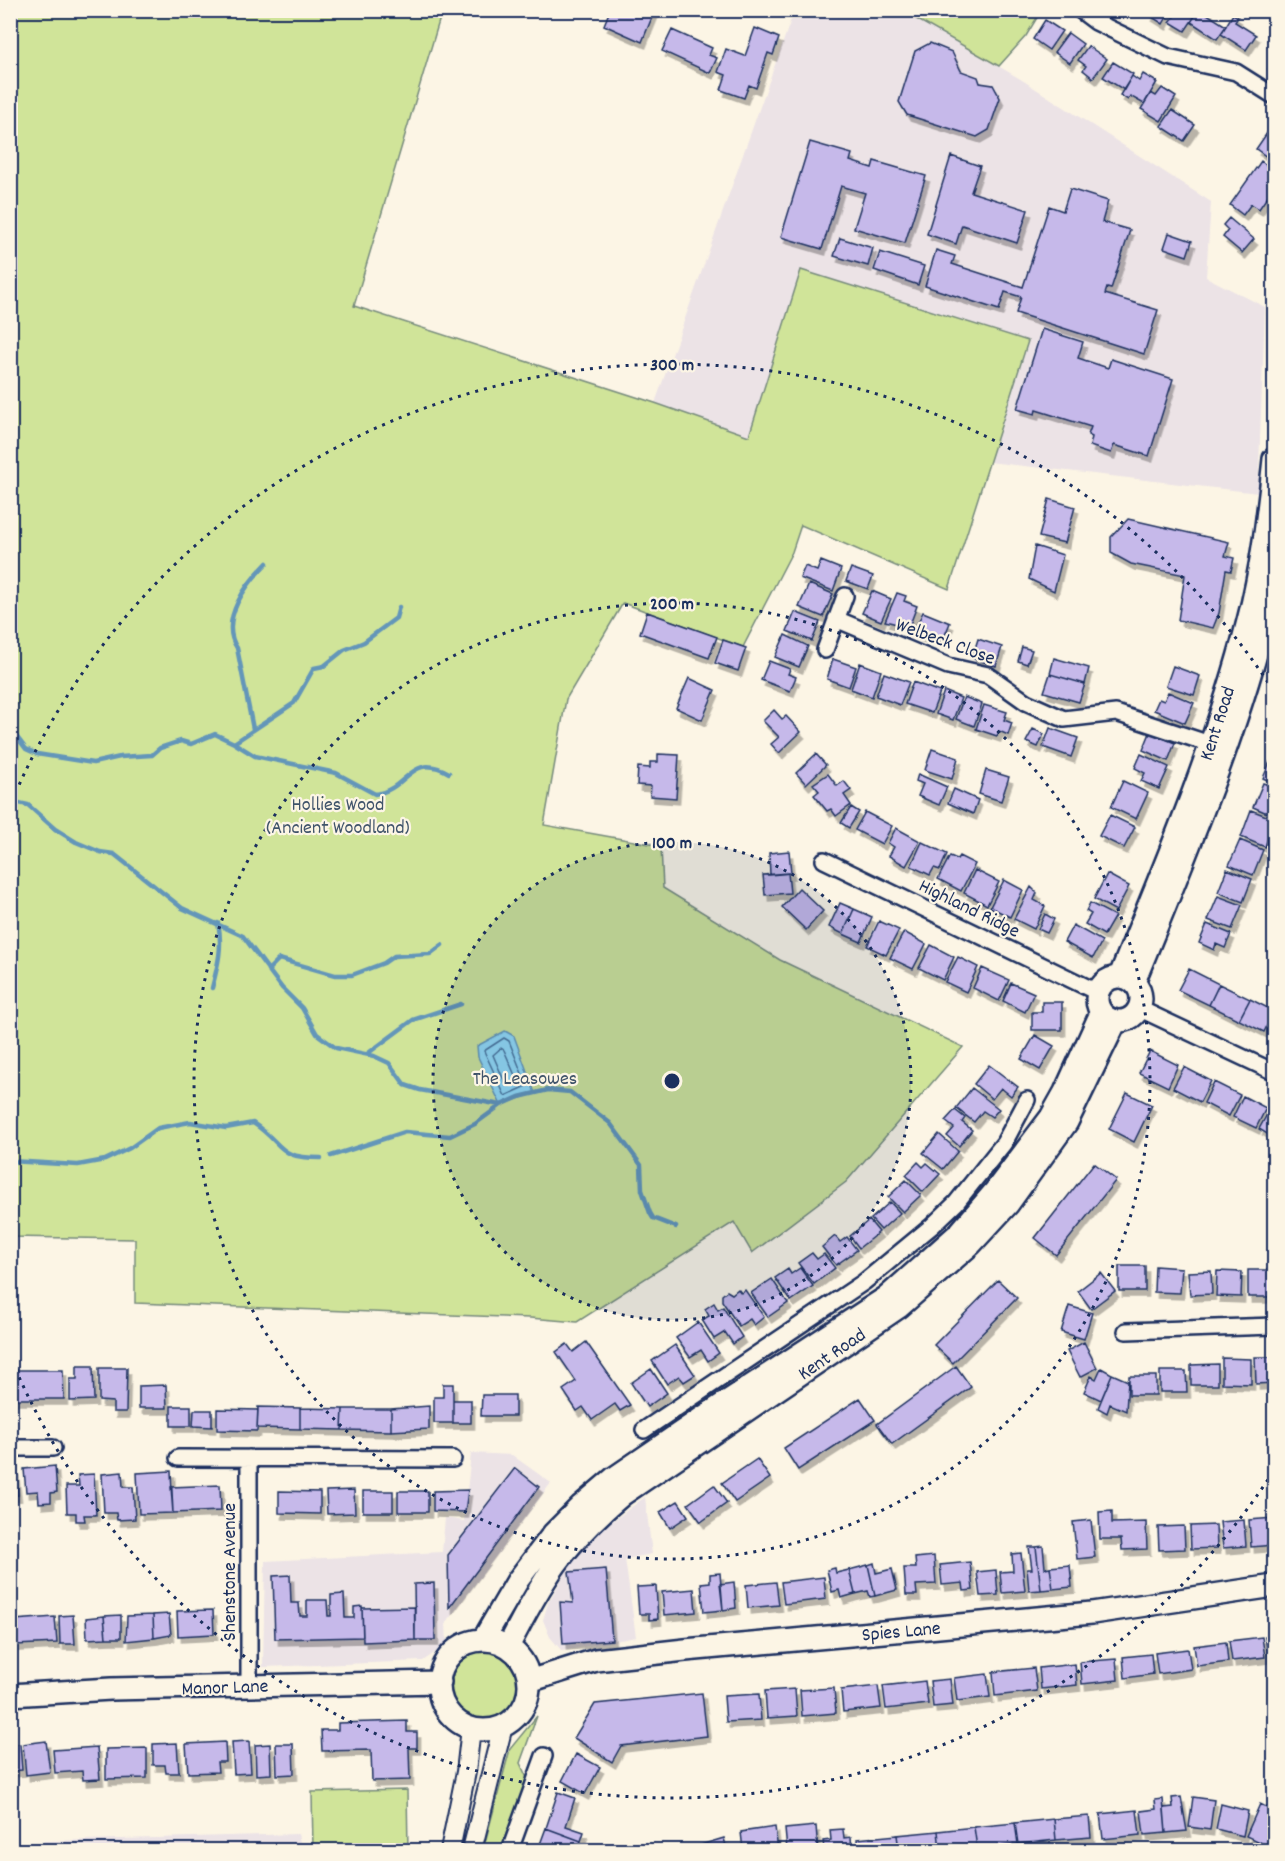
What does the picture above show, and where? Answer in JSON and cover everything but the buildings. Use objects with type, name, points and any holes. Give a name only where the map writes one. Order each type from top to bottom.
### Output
[{"type":"main road","name":"Kent Road","points":[[1127,979],[1210,744],[1248,621],[1259,569],[1275,459]]},
{"type":"main road","name":"Kent Road","points":[[1127,979],[1222,764],[1259,652],[1275,584]]},
{"type":"main road","points":[[1127,979],[1141,999],[1133,1016],[1108,1017],[1097,1002],[1097,992],[1106,980],[1127,979]]},
{"type":"main road","name":"Kent Road","points":[[483,1640],[518,1580],[553,1534],[581,1506],[634,1464],[887,1297],[928,1263],[972,1219],[1034,1143],[1108,1017]]},
{"type":"main road","name":"Kent Road","points":[[508,1647],[536,1593],[561,1554],[593,1519],[623,1494],[899,1307],[971,1244],[1008,1204],[1067,1122],[1108,1017]]},
{"type":"main road","name":"Spies Lane","points":[[529,1681],[604,1659],[1092,1613],[1275,1586]]},
{"type":"main road","points":[[483,1640],[508,1647],[520,1659],[529,1681],[528,1695],[523,1708],[503,1726],[489,1730],[471,1728],[458,1721],[447,1710],[440,1682],[443,1668],[454,1652],[467,1644],[483,1640]]},
{"type":"main road","name":"Manor Lane","points":[[10,1695],[111,1689],[440,1682]]},
{"type":"street","points":[[1080,10],[1096,22],[1168,57],[1236,72],[1275,96]]},
{"type":"street","points":[[825,650],[844,596]]},
{"type":"street","name":"Welbeck Close","points":[[836,620],[948,666],[988,675],[1026,702],[1064,719],[1116,713],[1210,744]]},
{"type":"street","name":"Highland Ridge","points":[[824,860],[1097,992]]},
{"type":"street","points":[[1138,1008],[1275,1072]]},
{"type":"street","name":"Kent Road","points":[[644,1430],[864,1282],[956,1203],[1004,1143],[1027,1100]]},
{"type":"street","points":[[956,1203],[972,1219]]},
{"type":"street","points":[[1126,1331],[1275,1326]]},
{"type":"street","points":[[10,1448],[53,1448]]},
{"type":"street","points":[[178,1458],[453,1459]]},
{"type":"street","name":"Shenstone Avenue","points":[[249,1458],[249,1685]]},
{"type":"street","points":[[472,1851],[503,1726]]},
{"type":"street","points":[[450,1851],[466,1772],[471,1728]]},
{"type":"street","points":[[510,1851],[536,1761]]},
{"type":"shaded area","points":[[794,11],[905,11],[1022,80],[1211,202],[1206,277],[1265,307],[1258,493],[989,462],[949,589],[820,462],[655,403]]},
{"type":"shaded area","points":[[471,1453],[512,1455],[551,1483],[446,1623],[447,1644],[423,1661],[263,1667],[265,1561],[442,1552],[445,1518],[464,1521]]},
{"type":"shaded area","points":[[645,1497],[652,1554],[625,1559],[636,1637],[562,1651],[550,1637],[543,1620],[548,1603],[570,1565],[598,1532]]},
{"type":"shaded area","points":[[298,1834],[302,1850],[11,1850],[11,1842]]},
{"type":"green space","name":"The Leasowes","points":[[10,11],[442,11],[354,306],[655,403],[749,436],[801,270],[1028,341],[949,589],[801,525],[792,552],[743,647],[623,603],[566,699],[544,825],[661,846],[663,888],[780,960],[963,1047],[846,1182],[752,1253],[734,1222],[577,1322],[530,1318],[135,1303],[135,1239],[11,1237]]},
{"type":"green space","points":[[902,11],[1041,11],[1026,36],[999,66]]},
{"type":"green space","points":[[486,1651],[499,1654],[511,1661],[518,1673],[521,1686],[518,1699],[511,1711],[499,1718],[486,1721],[473,1718],[461,1711],[454,1699],[451,1686],[454,1673],[461,1661],[473,1654]]},
{"type":"green space","points":[[537,1716],[520,1763],[527,1778],[504,1850],[483,1850],[510,1749]]},
{"type":"green space","points":[[407,1790],[408,1850],[313,1850],[312,1792]]},
{"type":"water","points":[[505,1031],[514,1036],[535,1093],[501,1105],[478,1057],[477,1046]]},
{"type":"waterway","points":[[253,729],[231,626],[233,614],[244,591],[267,563]]},
{"type":"waterway","points":[[10,728],[26,749],[37,754],[93,763],[120,757],[152,755],[160,748],[181,741],[191,744],[215,734],[234,743],[294,703],[314,668],[324,666],[344,650],[364,642],[396,618],[399,607]]},
{"type":"waterway","points":[[234,743],[255,756],[336,773],[375,794],[386,791],[417,769],[426,766],[436,767],[449,773]]},
{"type":"waterway","points":[[10,801],[28,805],[55,829],[76,842],[100,852],[114,854],[182,908],[243,936],[282,988],[302,1008],[317,1034],[336,1048],[374,1056],[389,1063],[405,1085],[420,1090],[501,1105],[519,1097],[548,1090],[570,1092],[610,1123],[641,1165],[642,1190],[653,1218],[676,1227]]},
{"type":"waterway","points":[[212,988],[220,948],[218,923]]},
{"type":"waterway","points":[[268,970],[279,959],[335,975],[352,975],[384,963],[394,956],[430,954],[442,945]]},
{"type":"waterway","points":[[367,1054],[413,1020],[461,1004]]},
{"type":"waterway","points":[[331,1156],[405,1132],[450,1136],[475,1124],[501,1105]]},
{"type":"waterway","points":[[10,1161],[78,1165],[105,1160],[130,1148],[158,1128],[190,1122],[226,1128],[253,1123],[288,1153],[321,1158]]},
{"type":"park label","name":"Hollies Wood (Ancient Woodland)","points":[[338,814]]}]
